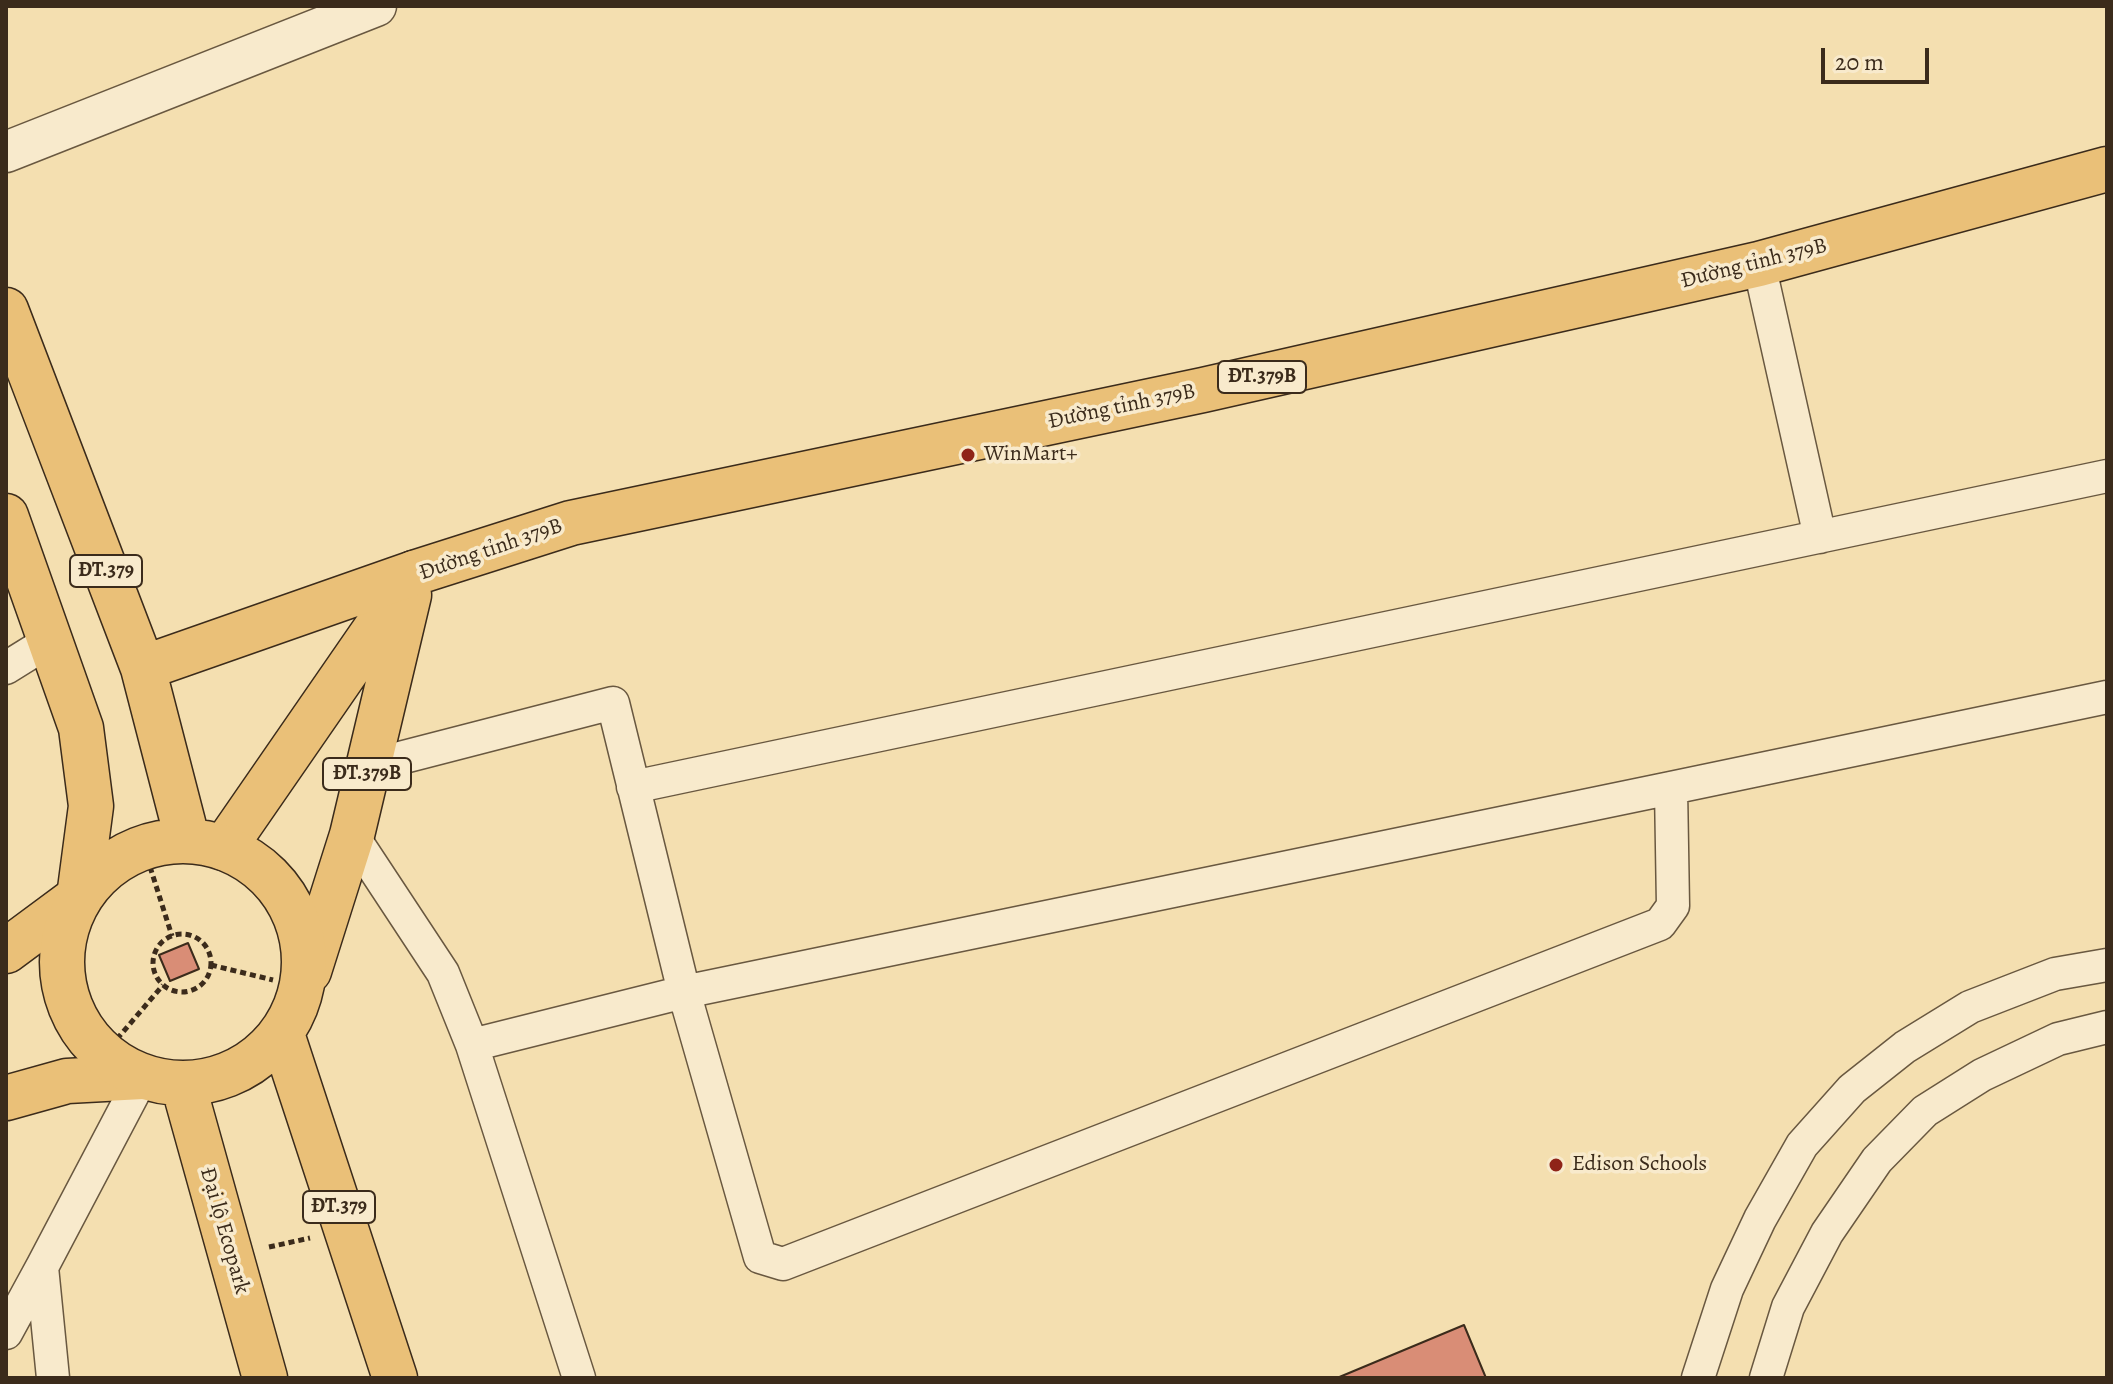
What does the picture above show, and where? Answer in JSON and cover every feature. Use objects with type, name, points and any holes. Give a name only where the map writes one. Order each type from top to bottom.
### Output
[{"type":"main road","name":"Đường tỉnh 379B","points":[[206,843],[414,573],[571,523],[1203,390],[1759,264],[2107,169]]},
{"type":"main road","name":"ĐT.379","points":[[6,310],[143,668],[206,843]]},
{"type":"main road","points":[[6,516],[81,728],[91,806],[79,897],[61,946],[63,988],[79,1026],[103,1054],[163,1080]]},
{"type":"main road","points":[[143,668],[414,573]]},
{"type":"main road","name":"ĐT.379B","points":[[307,979],[352,835],[414,573]]},
{"type":"main road","points":[[6,951],[79,897],[98,874],[132,851],[206,843],[258,867],[286,900],[302,933],[307,979],[283,1037],[251,1064],[218,1079],[67,1081],[6,1098]]},
{"type":"main road","name":"ĐT.379","points":[[283,1037],[395,1378]]},
{"type":"main road","name":"Đại lộ Ecopark","points":[[163,1080],[265,1378]]},
{"type":"street","points":[[6,152],[376,6]]},
{"type":"street","points":[[1759,264],[1820,537]]},
{"type":"street","points":[[633,787],[2107,476]]},
{"type":"street","points":[[6,668],[51,640]]},
{"type":"street","points":[[472,1045],[684,992],[2107,697]]},
{"type":"street","points":[[369,766],[613,703],[684,992],[760,1257],[783,1264],[1660,924],[1673,906],[1671,788]]},
{"type":"street","points":[[352,835],[443,973],[472,1045],[579,1378]]},
{"type":"street","points":[[1698,1378],[1727,1289],[1760,1219],[1802,1145],[1852,1089],[1905,1047],[1970,1007],[2055,974],[2107,965]]},
{"type":"street","points":[[1766,1378],[1788,1307],[1827,1233],[1877,1160],[1925,1111],[1982,1075],[2058,1039],[2107,1027]]},
{"type":"street","points":[[6,1333],[42,1267],[163,1080]]},
{"type":"street","points":[[42,1267],[53,1378]]},
{"type":"path","points":[[144,848],[172,936]]},
{"type":"path","points":[[185,933],[203,942],[210,951],[211,965],[208,978],[194,990],[176,992],[163,985],[154,974],[154,954],[158,945],[172,936],[185,933]]},
{"type":"path","points":[[211,965],[307,979]]},
{"type":"path","points":[[103,1054],[163,985]]},
{"type":"path","points":[[264,1248],[315,1237]]},
{"type":"building","points":[[188,943],[199,969],[170,981],[159,955]]},
{"type":"building","points":[[1464,1325],[1486,1378],[1337,1378]]},
{"type":"place","name":"WinMart+","points":[[968,455]]},
{"type":"place","name":"Edison Schools","points":[[1556,1165]]}]
